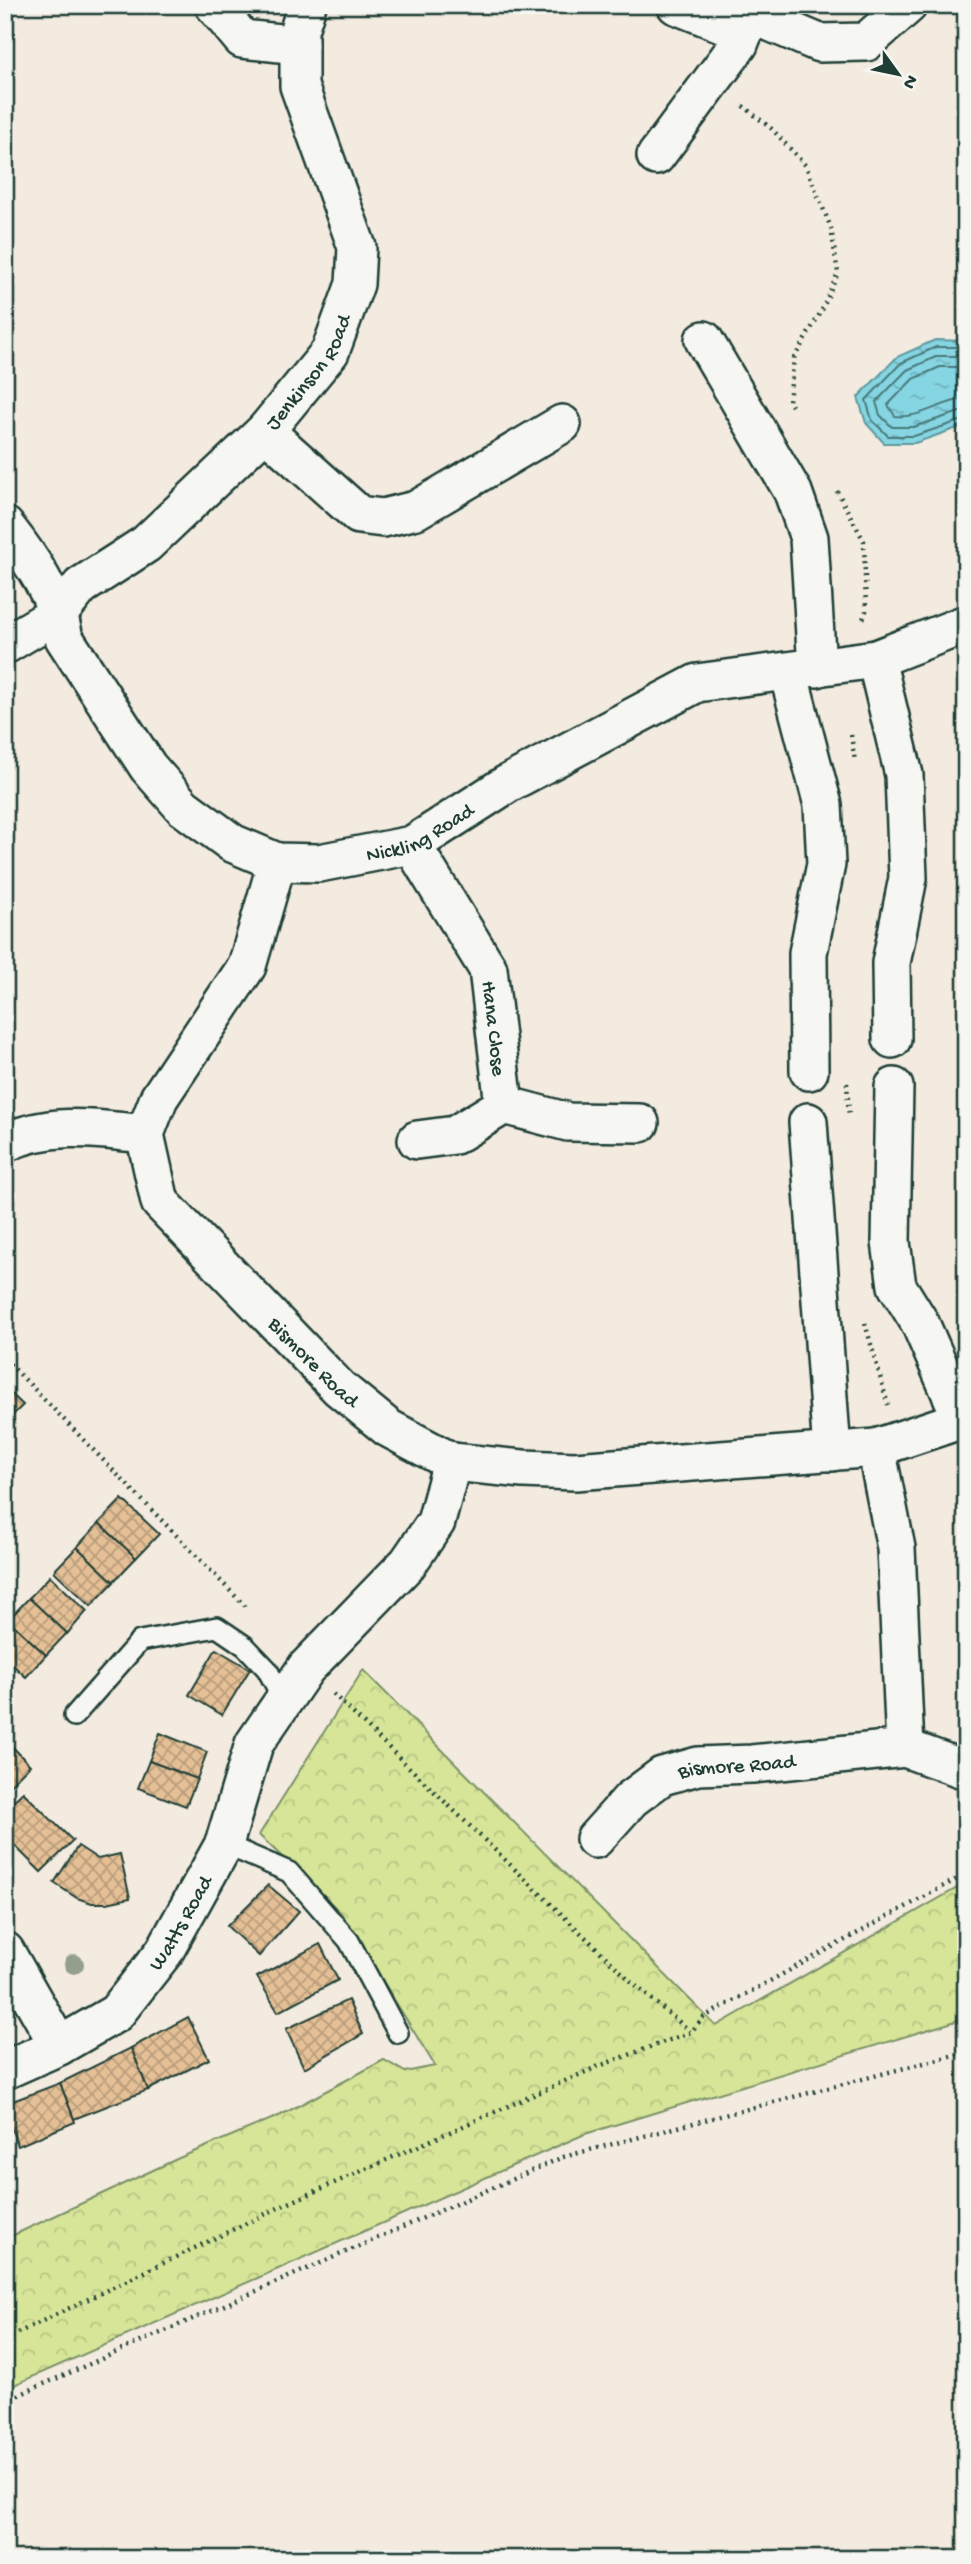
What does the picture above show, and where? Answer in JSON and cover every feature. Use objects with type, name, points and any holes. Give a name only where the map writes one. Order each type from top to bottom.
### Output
[{"type":"street","points":[[214,5],[242,39],[299,45]]},
{"type":"street","name":"Jenkinson Road","points":[[59,613],[81,586],[146,544],[265,431],[330,352],[355,284],[357,247],[299,86],[299,30],[307,5]]},
{"type":"street","points":[[676,5],[750,17],[819,43],[866,43],[908,5]]},
{"type":"street","points":[[656,156],[739,44],[750,17]]},
{"type":"street","points":[[704,340],[793,492],[810,538],[803,670],[823,805],[826,864],[808,953],[809,1070]]},
{"type":"street","points":[[265,431],[359,515],[383,518],[416,510],[562,424]]},
{"type":"street","name":"Nickling Road","points":[[5,526],[24,549],[59,613],[64,638],[148,767],[183,807],[232,843],[277,862],[319,863],[412,845],[507,784],[697,683],[876,659],[966,624]]},
{"type":"street","points":[[5,645],[59,613]]},
{"type":"street","points":[[876,659],[904,775],[908,878],[891,964],[892,1040]]},
{"type":"street","name":"Hana Close","points":[[412,845],[488,969],[504,1105]]},
{"type":"street","points":[[5,1143],[66,1127],[145,1133],[159,1098],[247,965],[277,862]]},
{"type":"street","points":[[894,1087],[891,1242],[897,1286],[920,1323],[964,1418]]},
{"type":"street","name":"Hana Close","points":[[417,1140],[455,1135],[504,1105],[568,1122],[640,1123]]},
{"type":"street","points":[[808,1122],[832,1452]]},
{"type":"street","name":"Bismore Road","points":[[145,1133],[160,1202],[339,1388],[388,1428],[452,1462],[575,1471],[832,1452],[876,1448],[964,1418]]},
{"type":"street","points":[[876,1448],[896,1548],[905,1748]]},
{"type":"street","name":"Watts Road","points":[[5,2070],[59,2046],[116,2013],[164,1952],[224,1844],[254,1744],[306,1668],[408,1563],[436,1522],[452,1462]]},
{"type":"street","name":"Bismore Road","points":[[595,1839],[631,1799],[662,1776],[698,1766],[752,1764],[905,1748],[966,1770]]},
{"type":"street","points":[[5,1951],[59,2046]]},
{"type":"lane","points":[[74,1716],[140,1641],[217,1626],[245,1646],[267,1669],[283,1699]]},
{"type":"lane","points":[[224,1844],[289,1872],[349,1941],[398,2033]]},
{"type":"path","points":[[5,1359],[250,1611]]},
{"type":"path","points":[[306,1668],[637,1987],[691,2032]]},
{"type":"path","points":[[5,2339],[280,2207],[599,2066],[691,2032],[704,2017],[966,1874]]},
{"type":"path","points":[[5,2401],[563,2157],[966,2052]]},
{"type":"green space","points":[[363,1670],[716,2026],[966,1883],[966,2018],[585,2134],[5,2389],[5,2239],[179,2158],[281,2115],[384,2060],[405,2072],[435,2066],[341,1913],[259,1835]]},
{"type":"water","points":[[935,340],[966,341],[966,425],[915,443],[884,443],[866,423],[858,397],[897,357]]},
{"type":"building","points":[[5,1388],[23,1405],[5,1423]]},
{"type":"building","points":[[122,1499],[159,1534],[136,1558],[99,1523]]},
{"type":"building","points":[[99,1523],[136,1558],[113,1582],[77,1547]]},
{"type":"building","points":[[77,1547],[114,1582],[91,1606],[54,1571]]},
{"type":"building","points":[[50,1576],[87,1611],[67,1634],[29,1598]]},
{"type":"building","points":[[29,1598],[67,1633],[46,1655],[8,1620]]},
{"type":"building","points":[[8,1620],[46,1655],[26,1677],[5,1658],[5,1623]]},
{"type":"building","points":[[216,1649],[250,1669],[222,1715],[189,1695]]},
{"type":"building","points":[[160,1733],[207,1752],[197,1779],[149,1761]]},
{"type":"building","points":[[5,1741],[30,1765],[5,1790]]},
{"type":"building","points":[[149,1761],[197,1779],[186,1806],[138,1788]]},
{"type":"building","points":[[23,1792],[73,1841],[41,1872],[5,1836],[5,1809]]},
{"type":"building","points":[[78,1846],[98,1859],[120,1854],[130,1898],[92,1903],[77,1898],[54,1883]]},
{"type":"building","points":[[268,1885],[299,1911],[259,1956],[227,1926]]},
{"type":"building","points":[[320,1944],[338,1980],[278,2012],[257,1977]]},
{"type":"building","points":[[348,2000],[363,2034],[304,2068],[286,2029]]},
{"type":"building","points":[[188,2017],[209,2059],[148,2090],[131,2048]]},
{"type":"building","points":[[131,2048],[148,2090],[74,2119],[60,2083]]},
{"type":"building","points":[[60,2083],[75,2122],[18,2146],[5,2113],[5,2104]]}]
